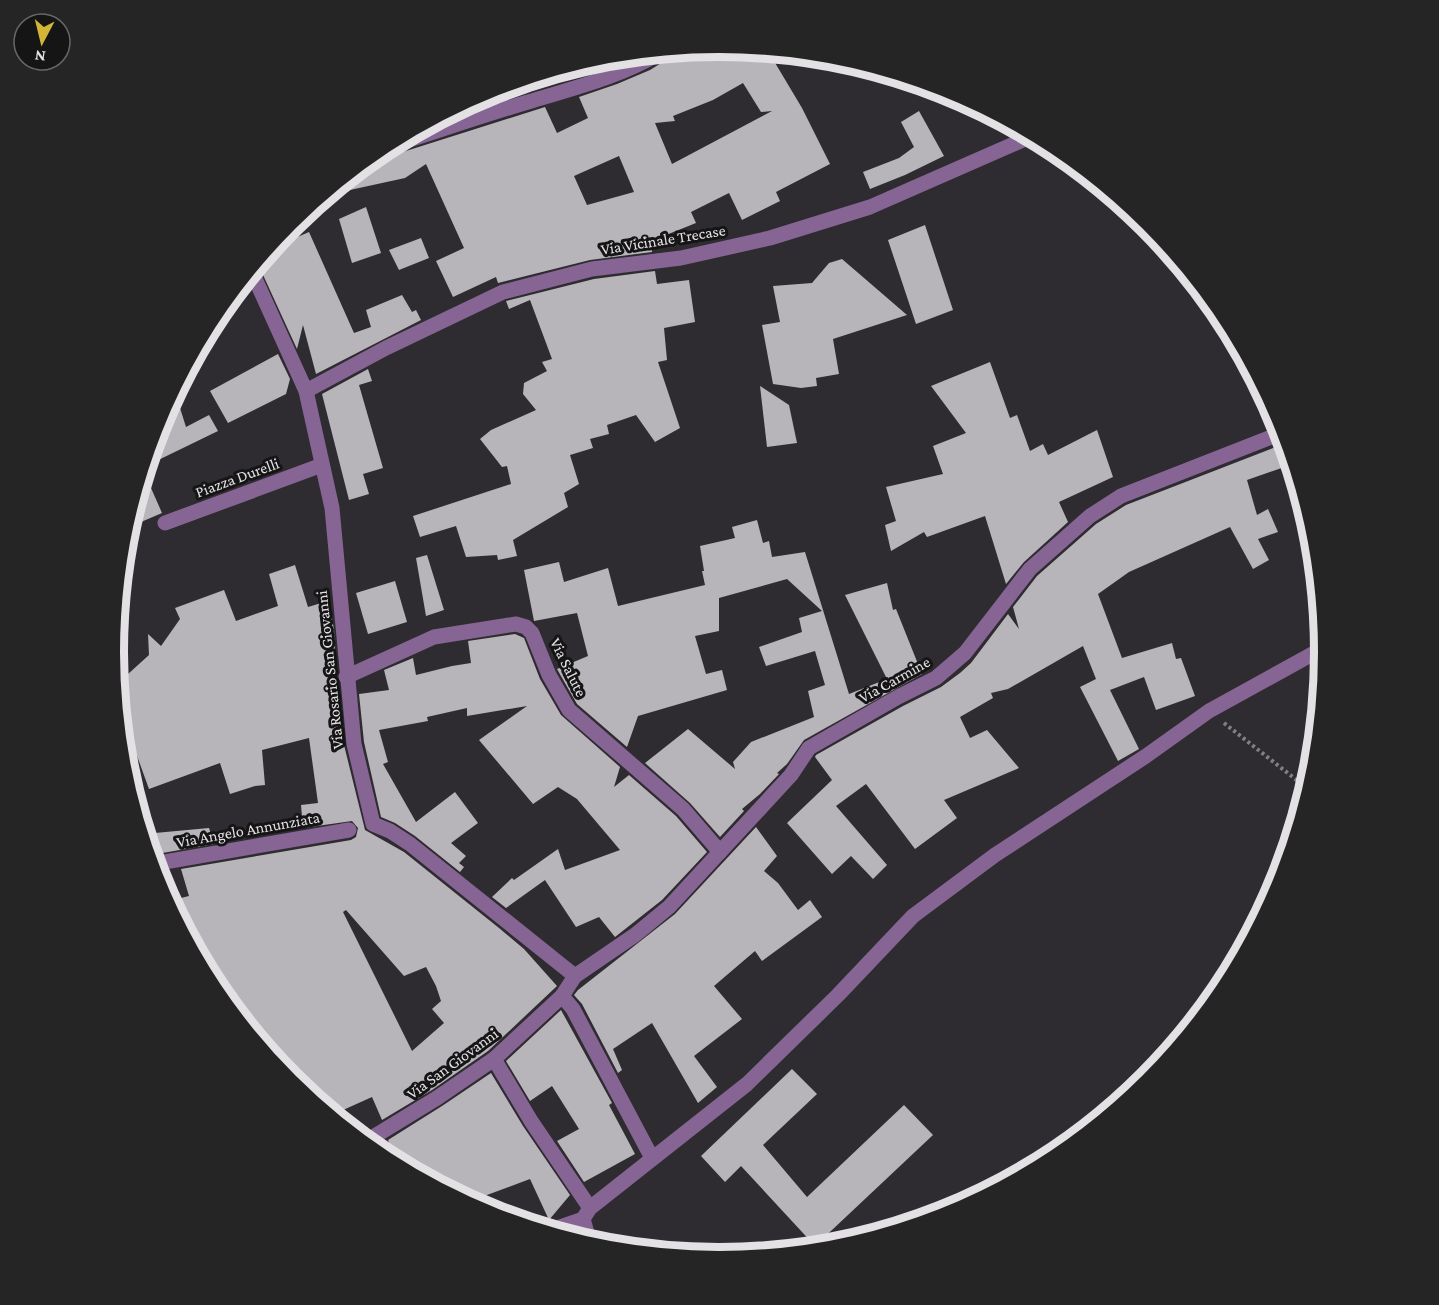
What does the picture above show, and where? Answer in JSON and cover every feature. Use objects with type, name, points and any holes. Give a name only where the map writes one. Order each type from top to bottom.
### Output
[{"type":"street","points":[[427,134],[528,102],[588,86],[646,62]]},
{"type":"street","name":"Via Vicinale Trecase","points":[[306,391],[386,348],[502,292],[592,269],[681,258],[770,238],[870,207],[1022,140]]},
{"type":"street","name":"Via Rosario San Giovanni","points":[[256,280],[306,391],[332,508],[354,744],[373,824],[390,831],[410,844],[575,976]]},
{"type":"street","name":"Via Carmine","points":[[575,976],[635,935],[669,907],[791,775],[809,748],[936,678],[965,653],[1030,569],[1090,516],[1121,496],[1274,436]]},
{"type":"street","name":"Piazza Durelli","points":[[165,522],[322,465]]},
{"type":"street","name":"Via Salute","points":[[346,677],[434,637],[516,624],[526,627],[532,633],[549,675],[569,710],[683,809],[720,852]]},
{"type":"street","points":[[559,1226],[587,1213],[652,1158],[747,1084],[838,995],[913,916],[995,855],[1146,756],[1209,711],[1315,653]]},
{"type":"street","name":"Via Angelo Annunziata","points":[[163,862],[349,830]]},
{"type":"street","name":"Via San Giovanni","points":[[373,1137],[437,1098],[494,1059],[562,996],[575,976]]},
{"type":"street","points":[[562,996],[573,1009],[652,1158]]},
{"type":"street","points":[[494,1059],[587,1213],[589,1234]]},
{"type":"path","points":[[1209,711],[1301,783]]},
{"type":"building","points":[[720,57],[773,60],[802,108],[830,164],[776,192],[780,201],[742,220],[729,193],[691,212],[696,223],[651,241],[652,252],[590,260],[498,283],[496,277],[453,297],[436,261],[464,248],[426,164],[405,178],[343,191],[391,156],[545,107],[557,133],[588,118],[579,97],[650,70],[666,60]],"holes":[[[743,83],[761,112],[772,111],[672,164],[655,123],[675,121],[673,116],[713,100]],[[619,156],[634,192],[587,205],[574,176]]]},
{"type":"building","points":[[596,70],[571,79],[569,76]]},
{"type":"building","points":[[536,86],[537,89],[483,106]]},
{"type":"building","points":[[919,111],[944,156],[870,189],[863,172],[899,158],[914,147],[901,122]]},
{"type":"building","points":[[366,207],[381,253],[352,263],[339,219]]},
{"type":"building","points":[[925,225],[953,310],[916,324],[888,240]]},
{"type":"building","points":[[309,232],[354,333],[371,327],[366,310],[402,295],[412,312],[416,310],[421,320],[316,374],[303,325],[297,349],[262,272],[290,240]]},
{"type":"building","points":[[421,238],[429,258],[399,270],[389,250]]},
{"type":"building","points":[[842,259],[907,315],[833,339],[839,374],[816,378],[817,386],[801,388],[773,384],[762,325],[780,322],[773,286],[812,283],[829,263]]},
{"type":"building","points":[[655,271],[657,284],[689,280],[695,322],[664,328],[667,360],[658,362],[680,428],[655,442],[636,415],[607,425],[609,434],[590,439],[593,448],[570,455],[579,484],[564,493],[568,507],[513,540],[517,556],[498,560],[497,555],[466,557],[456,526],[420,537],[413,516],[511,484],[507,466],[502,467],[480,439],[491,430],[536,410],[523,394],[524,383],[547,371],[542,362],[552,359],[530,300],[509,309],[506,301],[594,279]]},
{"type":"building","points":[[278,354],[290,379],[286,394],[228,423],[210,391]]},
{"type":"building","points":[[990,362],[1010,418],[1017,415],[1030,451],[1043,444],[1048,455],[1097,430],[1113,477],[1059,502],[1068,522],[1024,562],[1006,584],[985,516],[927,537],[924,532],[891,551],[885,525],[896,521],[886,487],[943,474],[933,446],[966,433],[931,386]]},
{"type":"building","points":[[368,369],[372,381],[359,385],[383,468],[363,474],[369,494],[349,500],[322,394]]},
{"type":"building","points":[[760,386],[789,405],[797,443],[767,447]]},
{"type":"building","points":[[179,403],[186,427],[209,415],[218,431],[156,461]]},
{"type":"building","points":[[1278,446],[1285,467],[1247,480],[1257,515],[1268,509],[1278,532],[1258,539],[1269,560],[1253,569],[1230,527],[1129,572],[1098,594],[1122,658],[1172,643],[1176,659],[1181,658],[1195,696],[1156,710],[1144,677],[1110,690],[1139,749],[1118,761],[1080,687],[1096,679],[1083,646],[1008,689],[991,693],[993,698],[960,717],[970,738],[987,730],[1019,768],[944,800],[957,818],[915,849],[866,784],[836,806],[887,865],[873,879],[851,856],[832,874],[787,823],[832,780],[815,757],[816,755],[941,687],[971,663],[1008,614],[1019,629],[1013,607],[1037,576],[1096,524],[1126,505]]},
{"type":"building","points":[[149,483],[162,513],[138,523]]},
{"type":"building","points":[[757,520],[763,543],[769,541],[772,557],[805,552],[849,694],[887,679],[845,595],[887,583],[893,610],[896,609],[922,674],[804,740],[787,764],[777,773],[779,774],[742,809],[744,811],[720,837],[690,803],[645,763],[688,729],[735,769],[733,762],[751,742],[814,717],[808,691],[825,685],[815,651],[766,666],[759,647],[802,632],[799,618],[822,611],[787,579],[719,598],[719,631],[695,636],[706,674],[722,670],[727,690],[638,716],[627,747],[577,704],[557,669],[588,656],[577,613],[534,621],[524,570],[559,562],[564,582],[608,568],[618,606],[705,585],[700,546],[735,538],[732,527]]},
{"type":"building","points":[[427,555],[444,610],[426,616],[416,558]]},
{"type":"building","points":[[295,565],[308,607],[328,601],[334,629],[336,677],[344,745],[365,830],[404,852],[499,928],[524,949],[557,986],[488,1051],[432,1090],[382,1120],[372,1097],[340,1111],[298,1074],[247,1015],[224,983],[215,969],[214,961],[211,962],[204,950],[177,899],[189,896],[181,869],[351,840],[356,837],[358,828],[352,821],[303,828],[301,805],[318,803],[309,738],[262,750],[265,785],[230,794],[220,763],[149,789],[130,736],[125,677],[149,655],[148,634],[161,646],[180,619],[175,608],[224,590],[236,621],[278,606],[269,574]],"holes":[[[346,910],[404,976],[426,967],[441,1001],[432,1009],[444,1023],[412,1051],[343,912]]]},
{"type":"building","points":[[395,581],[407,622],[368,634],[356,593]]},
{"type":"building","points":[[515,634],[524,638],[540,679],[561,715],[620,767],[614,787],[629,775],[676,816],[707,852],[662,900],[615,937],[599,917],[576,927],[545,880],[506,908],[492,897],[512,878],[514,880],[558,849],[565,870],[620,850],[577,799],[558,787],[533,804],[479,740],[527,706],[467,716],[467,708],[427,717],[428,721],[379,730],[388,762],[383,764],[416,822],[455,792],[478,823],[451,843],[466,856],[459,863],[464,867],[460,872],[415,836],[381,817],[364,742],[359,694],[389,690],[384,670],[413,658],[416,675],[471,663],[468,641]]},
{"type":"building","points":[[756,827],[777,856],[764,871],[778,883],[798,910],[810,900],[822,917],[762,961],[755,951],[714,986],[742,1019],[694,1056],[717,1087],[698,1103],[652,1023],[613,1049],[622,1070],[618,1073],[582,1004],[574,995],[675,914]]},
{"type":"building","points":[[209,828],[214,844],[159,854],[153,833]]},
{"type":"building","points":[[561,1010],[612,1103],[609,1105],[635,1154],[584,1182],[557,1141],[579,1129],[552,1086],[530,1101],[506,1061]]},
{"type":"building","points":[[792,1069],[817,1094],[763,1145],[807,1197],[904,1105],[933,1135],[822,1239],[810,1241],[741,1166],[725,1182],[701,1156]]},
{"type":"building","points":[[491,1073],[523,1126],[570,1195],[549,1220],[530,1179],[480,1198],[456,1187],[392,1150],[388,1140]]}]
